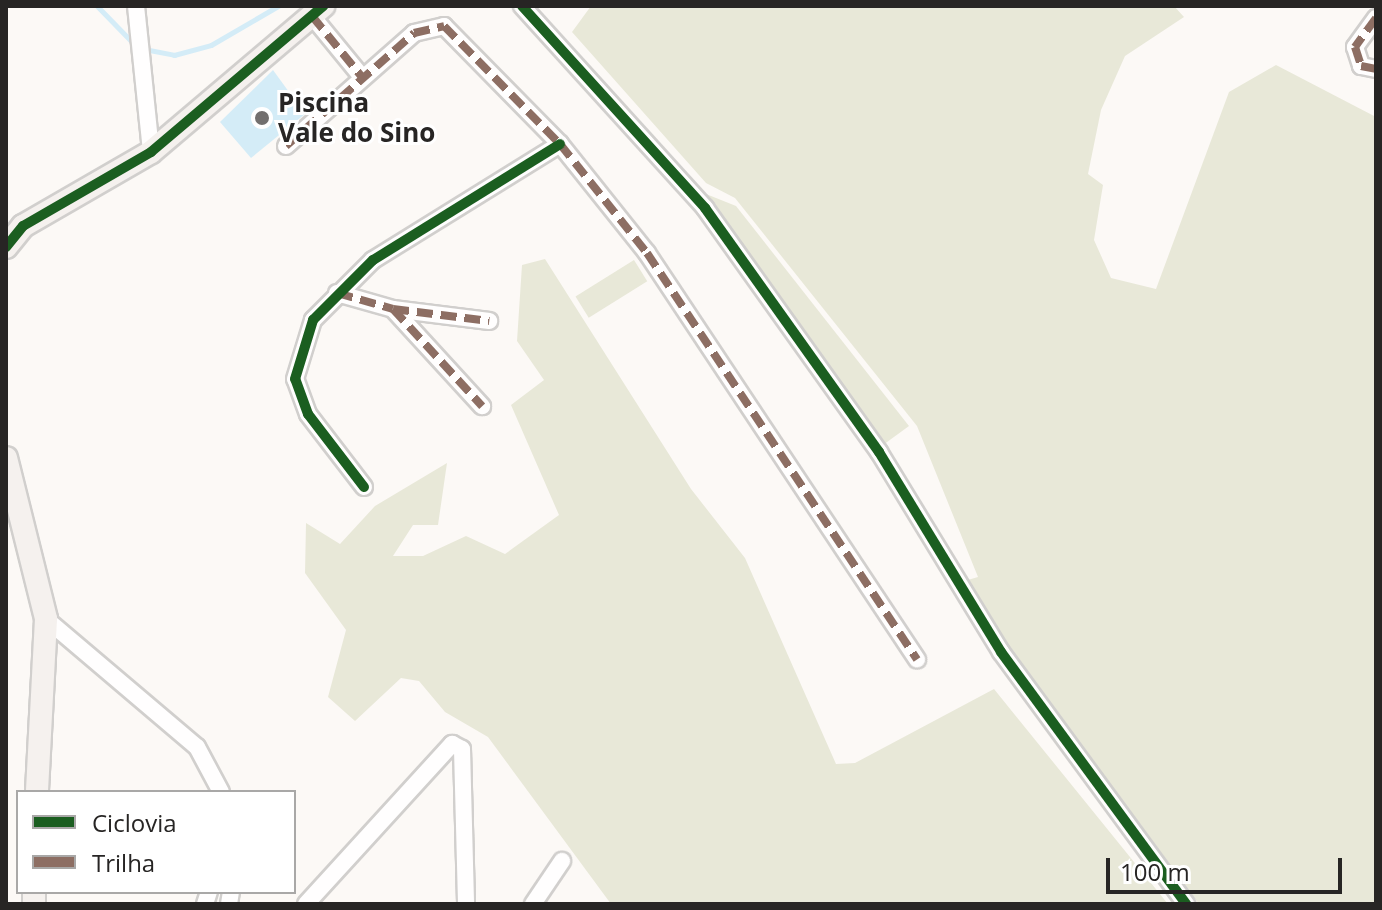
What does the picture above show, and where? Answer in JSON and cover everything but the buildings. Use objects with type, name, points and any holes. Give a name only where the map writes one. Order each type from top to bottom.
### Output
[{"type":"street","points":[[136,6],[143,36],[151,152]]},
{"type":"street","points":[[522,6],[705,208],[879,452],[1001,652],[1186,904]]},
{"type":"street","points":[[6,247],[23,226],[151,152],[318,11],[362,77]]},
{"type":"street","points":[[1376,18],[1355,47],[1361,66],[1376,69]]},
{"type":"street","points":[[286,146],[414,33],[444,26],[560,144],[647,253],[917,660]]},
{"type":"street","points":[[364,487],[308,414],[295,379],[313,320],[373,260],[560,144]]},
{"type":"street","points":[[337,293],[393,309],[489,321]]},
{"type":"street","points":[[393,309],[482,406]]},
{"type":"street","points":[[6,458],[46,619],[37,790]]},
{"type":"street","points":[[46,619],[197,747],[220,790]]},
{"type":"street","points":[[306,904],[452,744],[462,749],[466,904]]},
{"type":"street","points":[[533,904],[562,861]]},
{"type":"green space","points":[[591,6],[1174,6],[1184,17],[1125,56],[1101,110],[1088,174],[1103,185],[1094,240],[1111,278],[1156,289],[1229,92],[1276,65],[1376,117],[1376,904],[1199,904],[961,582],[978,577],[917,426],[735,198],[706,183],[572,32]]},
{"type":"green space","points":[[706,194],[736,206],[909,426],[883,445]]},
{"type":"green space","points":[[545,259],[691,489],[745,558],[836,764],[855,763],[994,689],[1168,904],[611,904],[488,737],[445,712],[419,681],[401,678],[355,721],[328,697],[346,630],[305,573],[306,523],[340,544],[375,506],[447,463],[438,525],[413,525],[393,556],[423,556],[466,536],[505,554],[559,515],[511,405],[544,380],[517,341],[522,265]]},
{"type":"green space","points":[[634,260],[647,281],[589,318],[575,297]]},
{"type":"water","name":"Piscina Vale do Sino","points":[[273,70],[305,114],[251,158],[220,122]]},
{"type":"waterway","points":[[97,6],[135,45]]},
{"type":"waterway","points":[[144,49],[174,55],[211,45],[278,6]]},
{"type":"marked path","points":[[312,16],[362,77]]},
{"type":"marked path","points":[[1376,18],[1355,47],[1361,66],[1376,69]]},
{"type":"marked path","points":[[286,146],[414,33],[444,26],[560,144],[647,253],[917,660]]},
{"type":"marked path","points":[[337,293],[393,309],[482,406]]},
{"type":"marked path","points":[[393,309],[489,321]]},
{"type":"cycle path","points":[[6,247],[23,226],[151,152],[323,6]]},
{"type":"cycle path","points":[[522,6],[705,208],[879,452],[1001,652],[1186,904]]},
{"type":"cycle path","points":[[364,487],[308,414],[295,379],[313,320],[373,260],[560,144]]},
{"type":"place","name":"Piscina Vale do Sino","points":[[262,118]]}]
